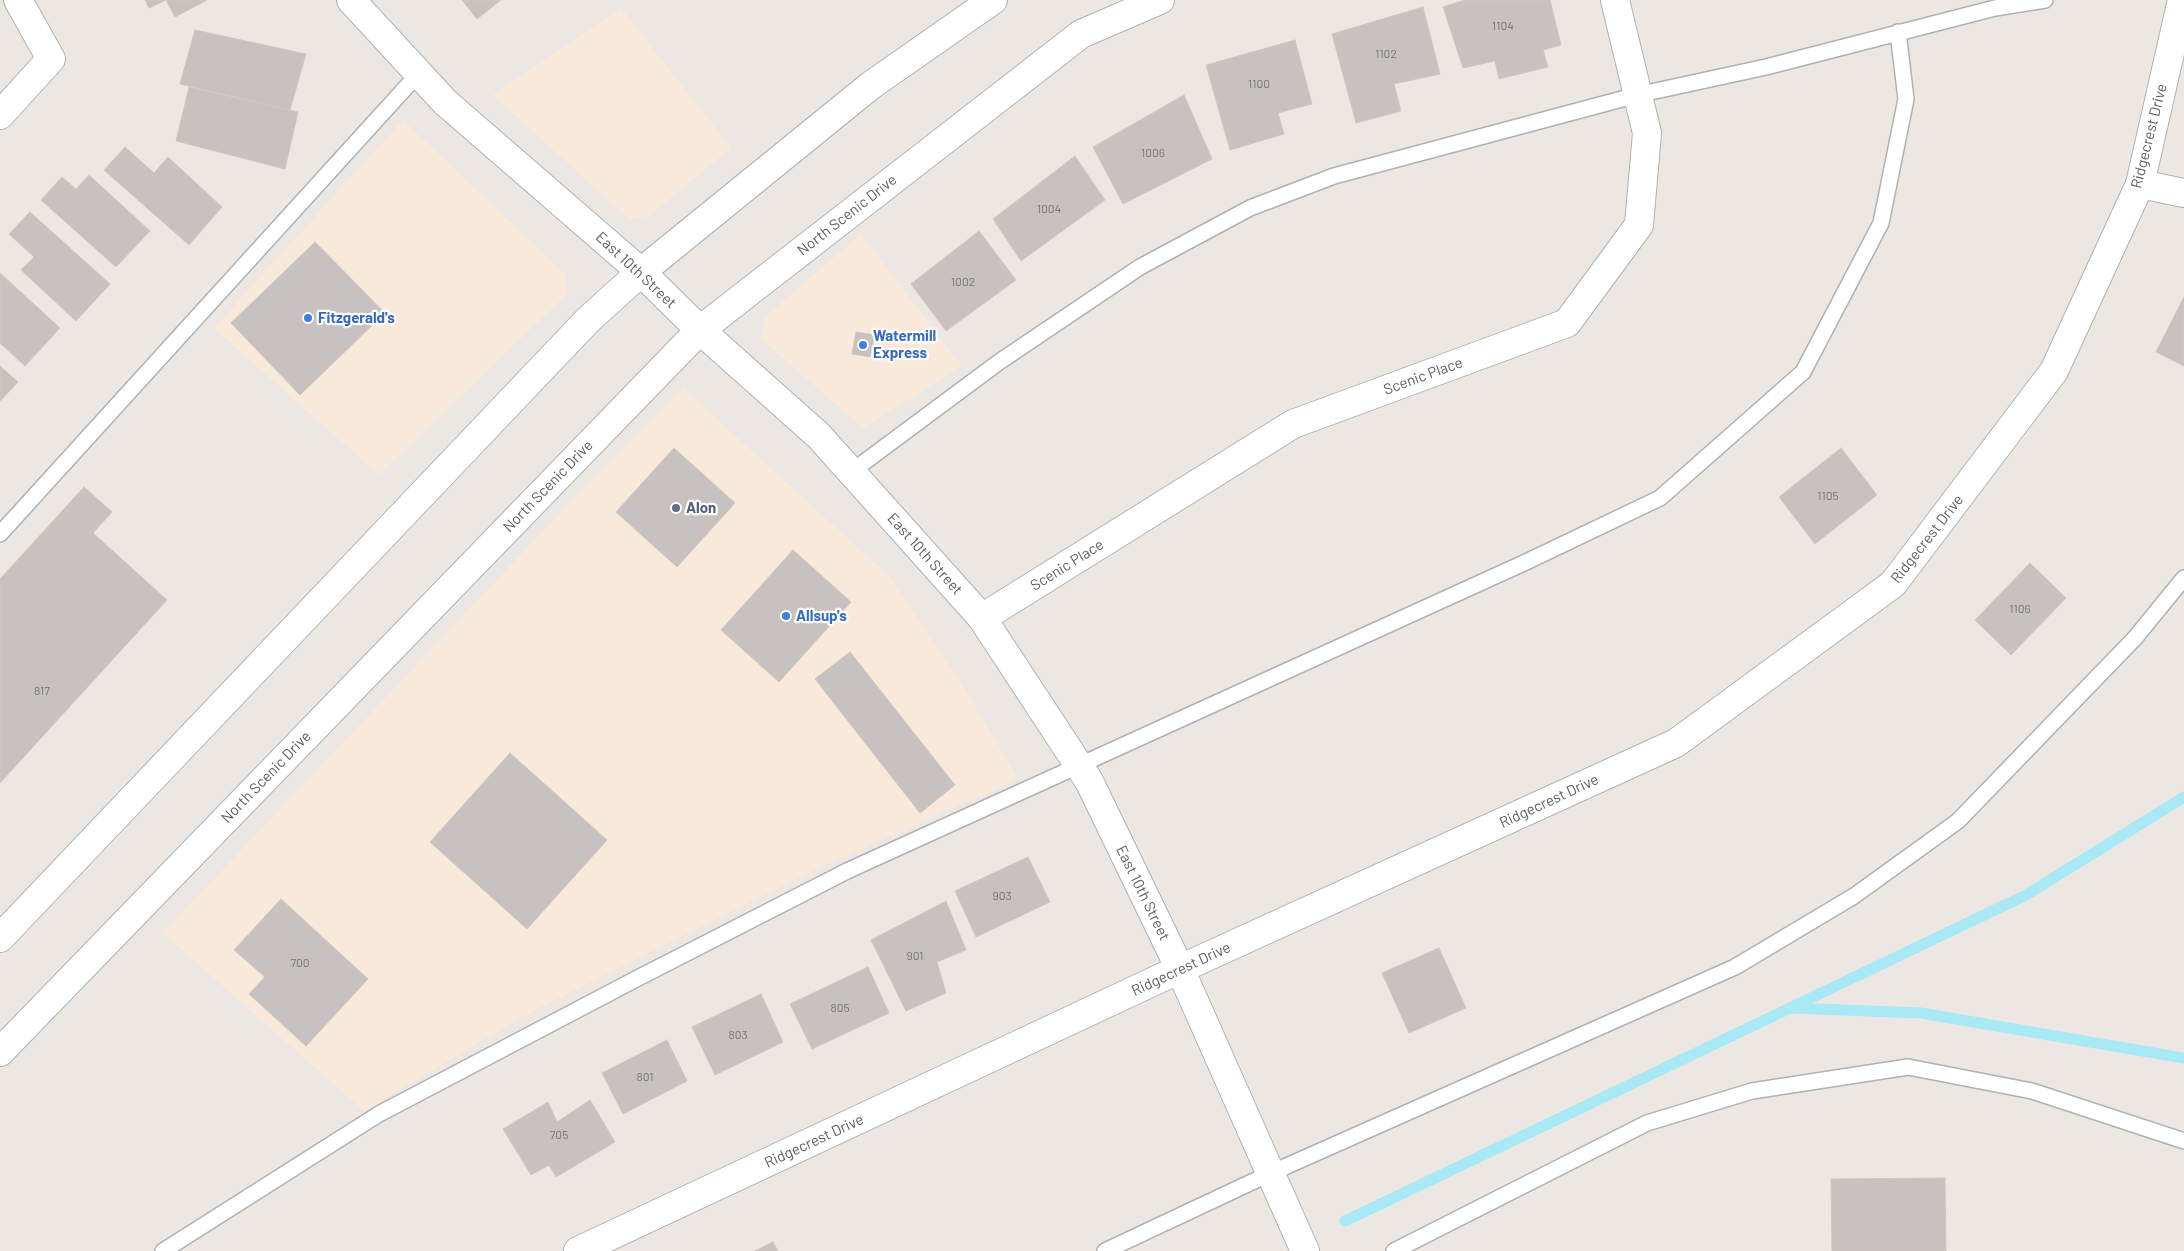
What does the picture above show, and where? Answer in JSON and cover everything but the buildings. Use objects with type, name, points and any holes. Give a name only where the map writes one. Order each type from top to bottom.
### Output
[{"type":"street","points":[[0,115],[51,59],[18,0]]},
{"type":"street","name":"East 10th Street","points":[[351,0],[445,102],[641,272],[700,330],[819,436],[982,618],[1080,767],[1180,969],[1305,1251]]},
{"type":"street","points":[[0,938],[574,335],[641,272],[870,86],[993,0]]},
{"type":"street","name":"North Scenic Drive","points":[[0,1052],[700,330],[1081,34],[1160,0]]},
{"type":"street","name":"Scenic Place","points":[[982,618],[1293,424],[1567,323],[1639,225],[1647,133],[1615,0]]},
{"type":"street","name":"Ridgecrest Drive","points":[[578,1251],[1180,969],[1676,743],[1893,584],[2054,371],[2140,184],[2182,0]]},
{"type":"street","points":[[2140,184],[2184,193]]},
{"type":"lane","points":[[851,472],[999,362],[1140,267],[1250,208],[1334,176],[1637,95],[1766,67],[1995,8],[2045,0]]},
{"type":"lane","points":[[164,1251],[379,1114],[847,871],[1080,767],[1517,566],[1660,498],[1803,372],[1881,223],[1906,99],[1898,32]]},
{"type":"lane","points":[[0,534],[419,73]]},
{"type":"lane","points":[[1104,1251],[1271,1173],[1735,967],[1854,896],[1958,821],[2135,638],[2184,578]]},
{"type":"lane","points":[[1394,1251],[1648,1123],[1752,1091],[1908,1067],[2032,1091],[2184,1141]]},
{"type":"shaded area","points":[[621,8],[731,148],[649,216],[629,219],[493,95]]},
{"type":"shaded area","points":[[403,120],[565,274],[567,294],[379,475],[214,328]]},
{"type":"shaded area","points":[[861,234],[962,366],[863,428],[761,339],[765,317]]},
{"type":"shaded area","points":[[683,388],[891,578],[962,684],[1018,779],[808,873],[529,1013],[364,1111],[163,933],[564,509]]},
{"type":"waterway","points":[[1345,1221],[2026,895],[2184,797]]},
{"type":"waterway","points":[[1792,1008],[1921,1013],[2184,1058]]},
{"type":"place","name":"Fitzgerald's","points":[[308,318]]},
{"type":"place","name":"Watermill Express","points":[[863,345]]},
{"type":"place","name":"Alon","points":[[676,508]]},
{"type":"place","name":"Allsup's","points":[[786,616]]}]
